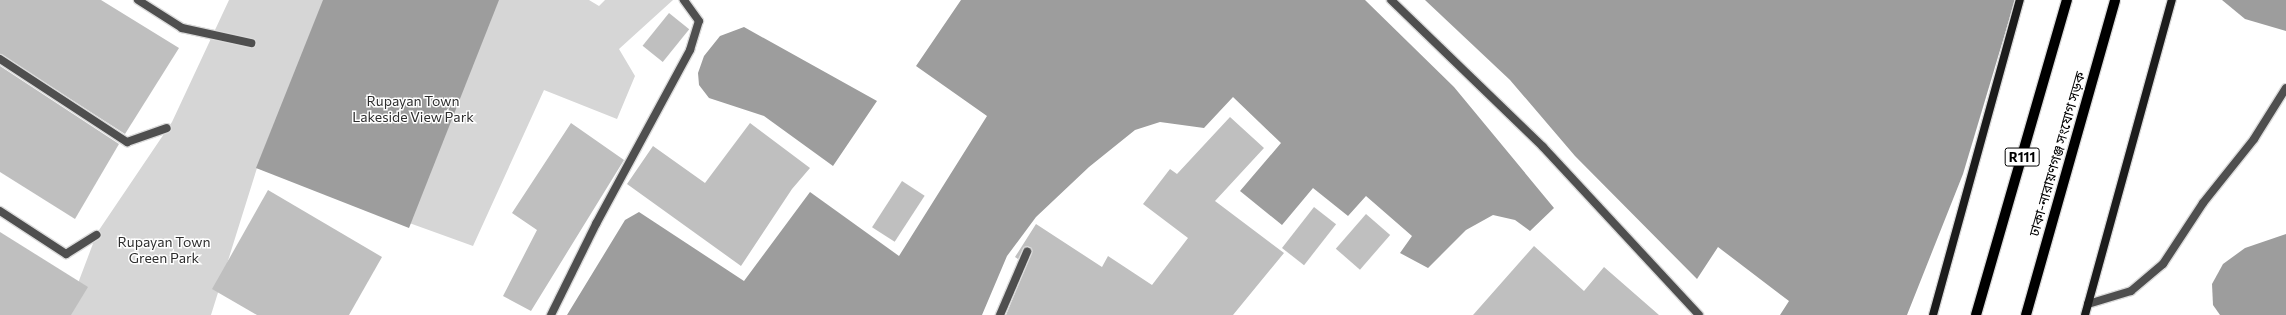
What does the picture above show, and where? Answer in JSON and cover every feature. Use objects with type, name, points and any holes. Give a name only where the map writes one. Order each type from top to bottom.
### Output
[{"type":"main road","name":"R111","points":[[1976,315],[2068,0]]},
{"type":"main road","name":"ঢাকা-নারায়ণগঞ্জ সংযোগ সড়ক","points":[[2026,315],[2115,0]]},
{"type":"street","points":[[138,0],[182,28],[251,43]]},
{"type":"street","points":[[551,315],[596,224],[690,50],[699,21],[684,0]]},
{"type":"street","points":[[1391,0],[1543,146],[1699,315]]},
{"type":"street","points":[[1933,315],[2020,0]]},
{"type":"street","points":[[2085,315],[2172,0]]},
{"type":"street","points":[[0,59],[126,142],[167,128]]},
{"type":"street","points":[[2088,304],[2131,291],[2163,264],[2203,203],[2254,139],[2286,88]]},
{"type":"street","points":[[0,210],[66,254],[97,235]]},
{"type":"street","points":[[1000,315],[1027,252]]},
{"type":"green space","name":"Rupayan Town Lakeside View Park","points":[[229,0],[589,0],[599,6],[605,0],[673,0],[619,49],[635,76],[617,119],[544,90],[473,246],[257,168],[211,315],[66,315],[97,233],[172,122]]},
{"type":"shaded area","points":[[323,0],[499,0],[409,228],[256,168]]},
{"type":"shaded area","points":[[961,0],[1365,0],[1454,87],[1554,208],[1530,231],[1515,220],[1493,215],[1466,230],[1428,268],[1400,253],[1412,236],[1366,196],[1348,216],[1313,188],[1282,225],[1240,191],[1281,143],[1233,97],[1204,128],[1160,122],[1135,130],[1089,167],[1036,217],[1007,256],[982,315],[567,315],[625,220],[639,212],[744,281],[810,192],[899,256],[987,116],[916,66]]},
{"type":"shaded area","points":[[1425,0],[2015,0],[1963,174],[1907,315],[1780,315],[1789,301],[1718,247],[1697,279],[1575,156],[1510,80]]},
{"type":"shaded area","points":[[2222,0],[2286,0],[2286,31],[2245,19]]},
{"type":"shaded area","points":[[744,27],[877,101],[833,166],[764,116],[709,98],[699,85],[698,73],[704,56],[720,36]]},
{"type":"shaded area","points":[[2286,234],[2286,315],[2220,315],[2213,305],[2212,284],[2223,264],[2245,248]]},
{"type":"building","points":[[0,0],[101,0],[179,48],[125,134],[0,54]]},
{"type":"building","points":[[669,13],[689,29],[663,62],[643,46]]},
{"type":"building","points":[[0,66],[119,144],[75,219],[0,172]]},
{"type":"building","points":[[1230,117],[1264,148],[1215,201],[1284,253],[1233,315],[1006,315],[1032,251],[1026,247],[1018,259],[1015,257],[1036,224],[1102,267],[1108,256],[1152,285],[1188,238],[1143,204],[1170,169],[1177,174]]},
{"type":"building","points":[[571,123],[624,160],[531,311],[503,296],[537,230],[512,213]]},
{"type":"building","points":[[750,123],[810,168],[792,189],[741,266],[627,184],[653,146],[705,183]]},
{"type":"building","points":[[902,181],[925,196],[895,242],[872,227]]},
{"type":"building","points":[[268,190],[382,257],[349,315],[257,315],[212,289]]},
{"type":"building","points":[[1314,207],[1336,224],[1304,265],[1282,248]]},
{"type":"building","points":[[1366,214],[1390,235],[1360,270],[1336,249]]},
{"type":"building","points":[[0,232],[88,287],[71,315],[0,315]]},
{"type":"building","points":[[1534,246],[1584,291],[1604,267],[1659,315],[1473,315]]},
{"type":"park label","name":"Rupayan Town Green Park","points":[[164,250]]}]
